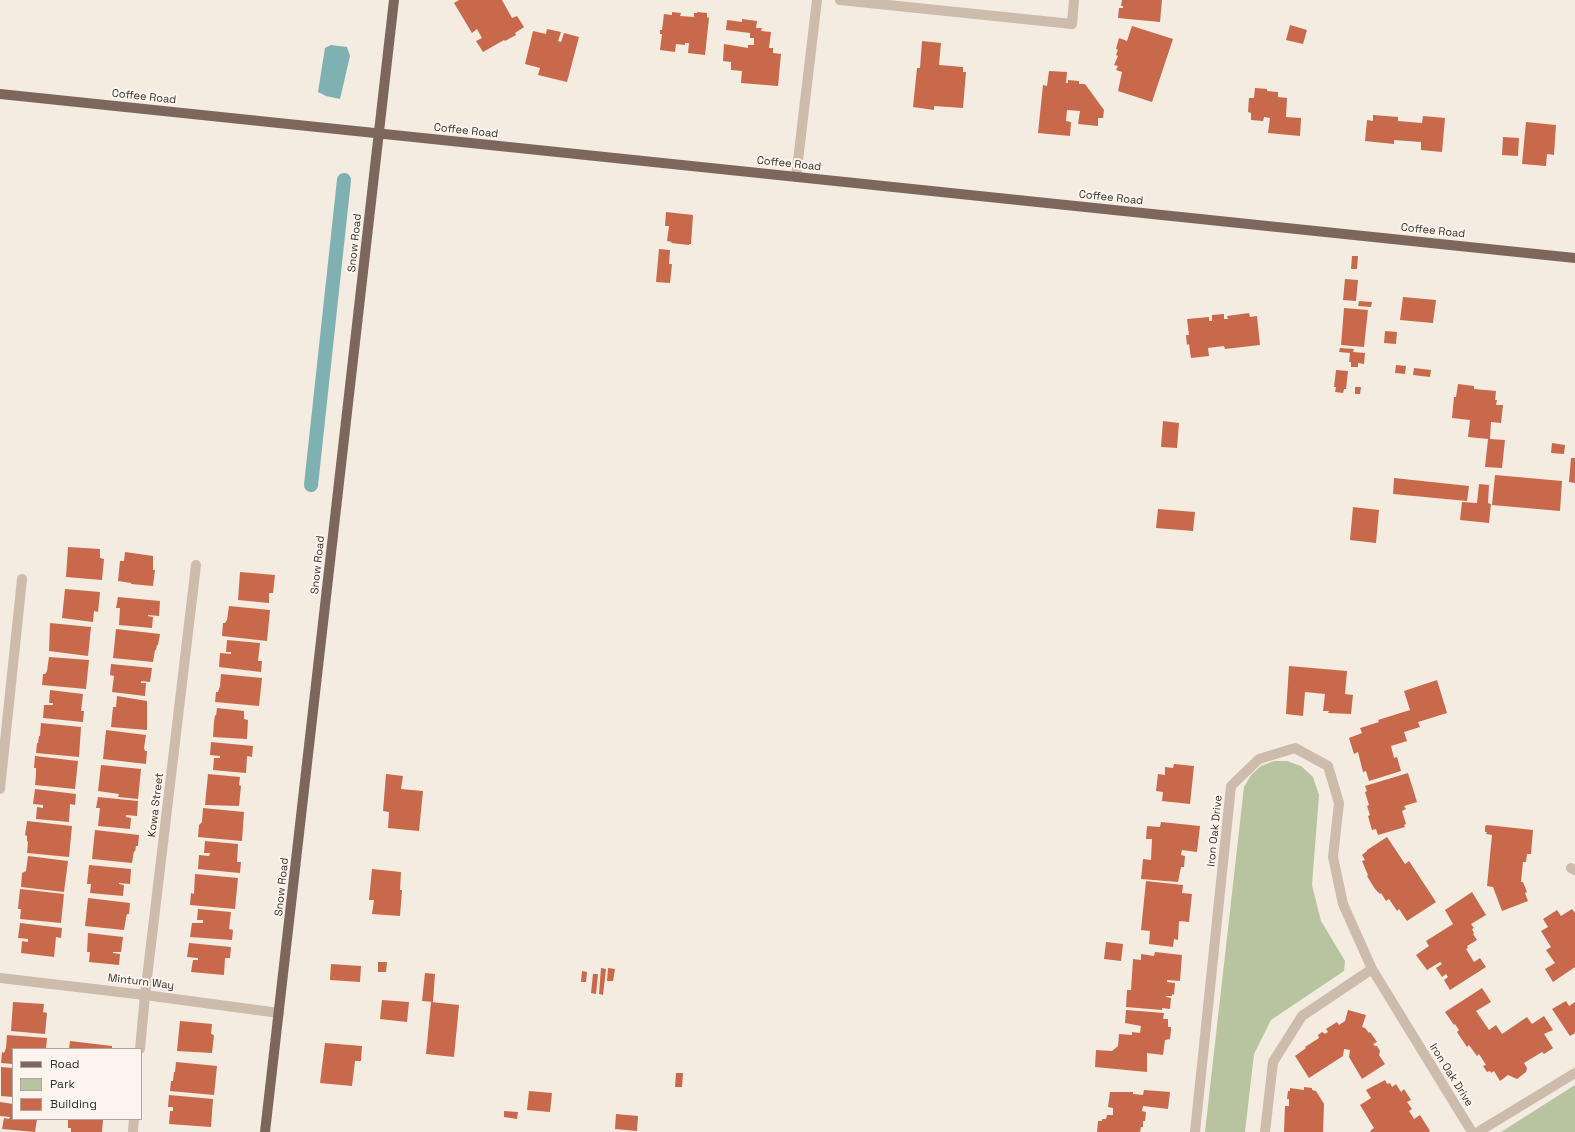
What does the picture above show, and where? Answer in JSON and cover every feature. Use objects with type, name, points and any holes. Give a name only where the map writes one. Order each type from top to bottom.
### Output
[{"type":"main road","name":"Snow Road","points":[[265,1132],[380,134],[394,0]]},
{"type":"main road","name":"Coffee Road","points":[[0,94],[1575,258]]},
{"type":"street","points":[[796,177],[817,0]]},
{"type":"street","points":[[840,0],[1072,24],[1074,0]]},
{"type":"street","name":"Kowa Street","points":[[140,1048],[145,995],[196,565]]},
{"type":"street","points":[[0,788],[22,579]]},
{"type":"street","name":"Iron Oak Drive","points":[[1195,1132],[1231,786],[1259,759],[1295,748],[1328,766],[1339,803],[1333,857],[1343,904],[1372,969],[1472,1132]]},
{"type":"street","points":[[1265,1132],[1273,1062],[1302,1016],[1372,969]]},
{"type":"street","name":"Minturn Way","points":[[0,978],[279,1013]]},
{"type":"street","points":[[1478,1132],[1575,1073]]},
{"type":"street","points":[[133,1132],[134,1120]]},
{"type":"green space","points":[[1274,761],[1287,761],[1301,766],[1313,777],[1319,795],[1312,885],[1321,921],[1345,961],[1344,971],[1271,1020],[1254,1054],[1245,1132],[1205,1132],[1244,787],[1251,775],[1261,766]]},
{"type":"green space","points":[[1575,1085],[1575,1132],[1501,1132]]},
{"type":"water","points":[[331,45],[347,47],[350,56],[340,99],[326,96],[318,92],[325,48]]},
{"type":"building","points":[[459,0],[502,0],[512,18],[517,16],[524,27],[515,33],[516,35],[483,52],[476,41],[482,38],[477,29],[472,33],[454,3]]},
{"type":"building","points":[[1122,0],[1162,0],[1160,22],[1118,18],[1119,8],[1123,8],[1123,6],[1121,6]]},
{"type":"building","points":[[672,12],[681,13],[680,16],[694,17],[694,13],[697,12],[707,13],[707,17],[709,18],[705,55],[688,53],[689,43],[685,43],[685,45],[676,44],[675,52],[660,50],[662,34],[660,34],[660,30],[662,30],[664,14],[672,15]]},
{"type":"building","points":[[742,19],[757,21],[756,28],[762,28],[761,31],[771,32],[769,48],[773,48],[773,53],[781,54],[778,86],[741,83],[742,71],[731,70],[731,62],[723,61],[724,44],[748,48],[748,45],[754,45],[754,38],[750,38],[750,33],[726,30],[727,20],[742,22]]},
{"type":"building","points":[[1290,25],[1307,30],[1303,44],[1286,40]]},
{"type":"building","points":[[1132,26],[1173,39],[1152,102],[1118,91],[1122,72],[1116,70],[1118,66],[1114,65],[1118,56],[1116,55],[1118,50],[1116,49],[1119,38],[1127,41]]},
{"type":"building","points":[[547,29],[561,32],[558,41],[561,42],[564,33],[579,37],[567,82],[538,75],[540,68],[525,64],[533,31],[546,34]]},
{"type":"building","points":[[922,41],[941,43],[939,65],[963,67],[963,72],[966,72],[963,108],[934,106],[934,110],[913,107],[917,68],[920,68]]},
{"type":"building","points":[[1049,71],[1067,72],[1066,83],[1068,83],[1068,80],[1079,81],[1079,84],[1085,84],[1104,110],[1103,118],[1098,118],[1098,126],[1078,124],[1080,111],[1067,110],[1066,121],[1071,122],[1070,136],[1038,133],[1043,85],[1047,86]]},
{"type":"building","points":[[1255,88],[1278,92],[1278,97],[1287,98],[1286,117],[1301,118],[1300,136],[1268,133],[1270,118],[1264,117],[1263,121],[1251,120],[1251,113],[1248,112],[1249,98],[1254,98]]},
{"type":"building","points":[[1373,115],[1398,117],[1398,121],[1422,123],[1423,116],[1445,118],[1442,152],[1421,150],[1421,142],[1394,140],[1394,144],[1365,141],[1367,120],[1373,121]]},
{"type":"building","points":[[1526,122],[1556,125],[1554,155],[1547,154],[1546,166],[1522,164]]},
{"type":"building","points":[[1503,137],[1519,138],[1518,156],[1502,155]]},
{"type":"building","points":[[666,212],[693,215],[691,244],[671,243],[672,242],[667,241],[669,226],[665,226]]},
{"type":"building","points":[[659,249],[670,250],[669,264],[672,264],[670,283],[656,282]]},
{"type":"building","points":[[1352,256],[1358,256],[1357,269],[1351,269]]},
{"type":"building","points":[[1345,279],[1358,280],[1356,301],[1343,300]]},
{"type":"building","points":[[1403,297],[1436,300],[1433,323],[1400,320]]},
{"type":"building","points":[[1359,301],[1372,302],[1371,307],[1358,306]]},
{"type":"building","points":[[1344,308],[1368,310],[1364,347],[1341,345]]},
{"type":"building","points":[[1249,313],[1250,317],[1257,316],[1260,345],[1225,349],[1224,346],[1208,348],[1209,356],[1191,358],[1189,344],[1187,345],[1186,335],[1189,335],[1187,319],[1209,317],[1209,321],[1212,321],[1212,315],[1224,314],[1224,319],[1228,319],[1227,316]]},
{"type":"building","points":[[1385,331],[1397,332],[1396,344],[1384,343]]},
{"type":"building","points":[[1340,348],[1354,349],[1353,352],[1365,353],[1364,364],[1358,363],[1358,367],[1351,367],[1351,362],[1349,362],[1350,353],[1339,352]]},
{"type":"building","points":[[1396,365],[1406,366],[1405,374],[1395,373]]},
{"type":"building","points":[[1414,368],[1431,370],[1430,377],[1413,375]]},
{"type":"building","points":[[1336,370],[1348,371],[1346,389],[1344,389],[1343,393],[1335,392],[1336,387],[1334,387]]},
{"type":"building","points":[[1458,384],[1474,386],[1474,389],[1496,391],[1496,405],[1503,405],[1501,423],[1491,422],[1490,439],[1505,440],[1502,468],[1485,467],[1488,439],[1468,437],[1470,420],[1452,418],[1454,397],[1456,397]]},
{"type":"building","points":[[1355,387],[1361,387],[1360,394],[1355,394]]},
{"type":"building","points":[[1163,421],[1179,423],[1177,448],[1161,447]]},
{"type":"building","points":[[1552,443],[1565,445],[1564,454],[1551,453]]},
{"type":"building","points":[[1571,458],[1575,458],[1575,483],[1569,482]]},
{"type":"building","points":[[1495,475],[1562,481],[1560,511],[1492,505]]},
{"type":"building","points":[[1394,478],[1469,486],[1467,501],[1393,494]]},
{"type":"building","points":[[1479,484],[1489,485],[1488,503],[1491,504],[1489,523],[1460,520],[1462,502],[1477,503]]},
{"type":"building","points":[[1353,507],[1379,510],[1376,543],[1350,540]]},
{"type":"building","points":[[1158,509],[1195,512],[1193,531],[1156,528]]},
{"type":"building","points":[[68,547],[100,549],[100,558],[104,559],[102,580],[66,577]]},
{"type":"building","points":[[125,552],[153,556],[153,570],[155,570],[153,586],[118,581],[120,561],[124,561]]},
{"type":"building","points":[[240,572],[275,575],[273,593],[269,593],[269,603],[238,600]]},
{"type":"building","points":[[65,589],[100,592],[98,612],[94,611],[93,622],[62,618]]},
{"type":"building","points":[[118,597],[160,601],[159,616],[148,615],[153,617],[152,628],[119,625],[120,608],[116,608]]},
{"type":"building","points":[[229,606],[270,610],[267,641],[222,636],[223,623],[227,620]]},
{"type":"building","points":[[50,623],[91,627],[88,656],[49,651]]},
{"type":"building","points":[[116,629],[160,634],[153,662],[113,658]]},
{"type":"building","points":[[227,640],[260,643],[258,661],[262,661],[261,672],[219,667],[220,653],[231,654],[231,652],[226,652]]},
{"type":"building","points":[[49,657],[89,660],[86,689],[42,685],[43,674],[47,671]]},
{"type":"building","points":[[111,664],[152,668],[150,682],[141,681],[141,683],[146,683],[145,696],[112,692],[114,676],[110,675]]},
{"type":"building","points":[[1289,666],[1347,671],[1345,694],[1353,695],[1351,714],[1328,713],[1329,711],[1323,711],[1325,694],[1305,692],[1303,716],[1286,714]]},
{"type":"building","points":[[221,674],[262,678],[259,706],[215,702],[216,692],[218,692],[220,686]]},
{"type":"building","points":[[1437,680],[1447,713],[1418,722],[1420,727],[1404,732],[1407,741],[1391,746],[1394,758],[1397,757],[1401,771],[1369,781],[1366,771],[1363,772],[1358,752],[1354,754],[1349,738],[1362,733],[1360,728],[1379,722],[1378,720],[1410,710],[1404,691]]},
{"type":"building","points":[[50,690],[83,694],[81,711],[84,711],[83,722],[43,718],[44,705],[53,705],[53,703],[49,703]]},
{"type":"building","points":[[117,696],[147,701],[147,730],[111,727],[113,707],[116,707]]},
{"type":"building","points":[[217,708],[244,711],[244,719],[248,720],[247,739],[213,737]]},
{"type":"building","points":[[41,723],[81,727],[79,757],[36,753]]},
{"type":"building","points":[[106,730],[146,735],[144,748],[145,751],[147,751],[146,764],[103,759]]},
{"type":"building","points":[[211,742],[253,746],[252,757],[247,756],[246,773],[213,770],[214,758],[220,758],[220,756],[210,755]]},
{"type":"building","points":[[35,756],[78,761],[75,789],[35,785]]},
{"type":"building","points":[[1174,764],[1194,766],[1190,804],[1162,801],[1163,792],[1156,791],[1158,774],[1165,775],[1165,767],[1173,768]]},
{"type":"building","points":[[101,765],[141,769],[138,799],[118,797],[119,794],[98,791]]},
{"type":"building","points":[[1408,773],[1417,802],[1404,806],[1406,809],[1402,811],[1406,824],[1404,825],[1405,827],[1378,835],[1376,829],[1372,830],[1368,816],[1370,815],[1367,806],[1369,805],[1365,792],[1367,791],[1365,786]]},
{"type":"building","points":[[208,774],[240,777],[239,785],[241,786],[239,806],[205,805]]},
{"type":"building","points":[[386,774],[403,776],[401,789],[423,791],[419,831],[388,828],[389,812],[383,811]]},
{"type":"building","points":[[35,789],[76,794],[75,805],[70,804],[69,822],[36,819],[37,807],[43,808],[43,805],[33,804]]},
{"type":"building","points":[[98,797],[138,801],[137,816],[126,815],[126,817],[131,818],[130,829],[98,826],[100,808],[96,808]]},
{"type":"building","points":[[203,808],[244,812],[242,841],[198,837],[199,825],[202,822]]},
{"type":"building","points":[[27,821],[72,826],[69,857],[27,853],[28,842],[27,836],[25,835]]},
{"type":"building","points":[[1161,822],[1200,826],[1197,852],[1182,850],[1181,855],[1185,856],[1184,867],[1181,867],[1178,882],[1141,879],[1143,859],[1151,860],[1152,839],[1146,839],[1147,826],[1160,827]]},
{"type":"building","points":[[1485,826],[1533,830],[1531,854],[1527,854],[1526,862],[1523,862],[1521,882],[1523,882],[1527,892],[1525,893],[1528,901],[1502,911],[1493,887],[1487,886],[1492,835],[1486,834],[1487,832],[1485,832]]},
{"type":"building","points":[[95,830],[139,835],[138,846],[136,846],[135,852],[134,851],[132,863],[92,859]]},
{"type":"building","points":[[1387,837],[1405,864],[1409,861],[1436,902],[1407,921],[1399,909],[1397,911],[1389,899],[1386,901],[1381,893],[1380,894],[1375,889],[1367,876],[1368,875],[1362,861],[1365,860],[1362,855],[1367,850]]},
{"type":"building","points":[[205,841],[238,844],[237,862],[241,862],[240,873],[198,869],[199,855],[209,856],[210,853],[204,853]]},
{"type":"building","points":[[28,856],[68,861],[64,892],[21,887],[22,873],[26,871]]},
{"type":"building","points":[[89,865],[131,869],[130,884],[119,883],[124,885],[123,896],[90,893],[91,884],[87,884]]},
{"type":"building","points":[[372,869],[401,872],[400,890],[402,890],[400,916],[372,914],[374,900],[369,900]]},
{"type":"building","points":[[195,874],[238,878],[235,909],[190,905],[191,893],[194,894]]},
{"type":"building","points":[[1146,881],[1183,885],[1182,893],[1192,894],[1189,922],[1179,921],[1178,940],[1174,939],[1173,947],[1149,944],[1150,931],[1141,930]]},
{"type":"building","points":[[20,889],[64,894],[61,923],[20,919],[21,909],[18,909]]},
{"type":"building","points":[[1472,892],[1486,915],[1471,924],[1474,928],[1472,929],[1473,934],[1477,940],[1467,946],[1468,948],[1466,949],[1474,962],[1480,958],[1486,967],[1450,990],[1444,980],[1448,977],[1446,974],[1442,977],[1436,968],[1442,964],[1440,962],[1427,970],[1416,955],[1429,946],[1426,941],[1453,924],[1445,910]]},
{"type":"building","points":[[88,898],[130,903],[129,914],[127,914],[124,930],[85,926]]},
{"type":"building","points":[[198,909],[231,912],[229,929],[233,930],[232,940],[190,937],[192,923],[203,923],[203,920],[197,920]]},
{"type":"building","points":[[1572,909],[1575,913],[1575,967],[1553,982],[1545,969],[1555,963],[1546,950],[1551,947],[1541,931],[1548,927],[1543,919],[1557,910],[1561,916]]},
{"type":"building","points":[[20,923],[62,928],[61,938],[56,937],[54,957],[21,953],[22,941],[28,942],[28,939],[18,938]]},
{"type":"building","points":[[88,933],[123,937],[121,952],[113,952],[120,954],[119,965],[89,962],[90,952],[87,952]]},
{"type":"building","points":[[1106,942],[1123,944],[1121,961],[1104,959]]},
{"type":"building","points":[[189,943],[231,947],[230,958],[225,958],[224,975],[191,972],[193,960],[198,960],[198,958],[187,957]]},
{"type":"building","points":[[1155,952],[1182,955],[1180,981],[1167,980],[1167,982],[1175,983],[1174,995],[1172,994],[1172,996],[1166,996],[1171,998],[1170,1009],[1162,1008],[1162,1010],[1126,1007],[1127,990],[1131,990],[1133,959],[1141,960],[1141,954],[1154,956]]},
{"type":"building","points":[[378,962],[387,962],[386,972],[378,972]]},
{"type":"building","points":[[331,964],[361,966],[360,982],[330,980]]},
{"type":"building","points":[[601,968],[606,969],[603,995],[599,994]]},
{"type":"building","points":[[608,968],[615,969],[613,981],[607,981]]},
{"type":"building","points":[[582,971],[587,972],[586,982],[581,982]]},
{"type":"building","points":[[425,973],[435,974],[433,1002],[422,1001]]},
{"type":"building","points":[[593,974],[598,974],[596,994],[591,993]]},
{"type":"building","points":[[1482,988],[1491,1002],[1476,1011],[1489,1030],[1496,1025],[1502,1034],[1527,1017],[1532,1024],[1544,1016],[1553,1030],[1544,1034],[1553,1048],[1544,1054],[1542,1052],[1524,1063],[1527,1068],[1526,1072],[1517,1079],[1508,1075],[1500,1081],[1494,1071],[1491,1073],[1490,1071],[1487,1072],[1483,1066],[1486,1065],[1479,1054],[1477,1056],[1469,1045],[1467,1047],[1457,1032],[1459,1030],[1445,1012]]},
{"type":"building","points":[[382,1000],[409,1002],[407,1022],[380,1019]]},
{"type":"building","points":[[1566,1001],[1569,1006],[1575,1002],[1575,1033],[1570,1036],[1552,1009]]},
{"type":"building","points":[[13,1002],[44,1004],[43,1012],[47,1013],[45,1034],[11,1031]]},
{"type":"building","points":[[431,1002],[459,1005],[454,1057],[426,1054]]},
{"type":"building","points":[[1126,1010],[1164,1013],[1163,1019],[1168,1019],[1168,1027],[1171,1027],[1170,1039],[1165,1040],[1163,1055],[1147,1053],[1147,1072],[1095,1067],[1096,1050],[1112,1051],[1118,1046],[1119,1034],[1132,1035],[1132,1032],[1140,1033],[1141,1026],[1125,1023]]},
{"type":"building","points":[[1348,1010],[1366,1015],[1362,1027],[1369,1033],[1370,1032],[1377,1042],[1373,1044],[1377,1046],[1380,1051],[1379,1055],[1385,1064],[1362,1079],[1349,1057],[1350,1050],[1344,1049],[1343,1056],[1309,1078],[1295,1056],[1319,1038],[1318,1035],[1322,1032],[1325,1034],[1328,1032],[1326,1029],[1337,1022],[1339,1025],[1345,1021]]},
{"type":"building","points":[[180,1021],[212,1024],[211,1034],[214,1035],[212,1053],[177,1051]]},
{"type":"building","points":[[7,1035],[47,1038],[46,1048],[12,1048],[12,1064],[1,1063],[2,1052],[4,1053]]},
{"type":"building","points":[[70,1041],[112,1046],[112,1048],[69,1048]]},
{"type":"building","points":[[325,1043],[362,1046],[361,1061],[355,1061],[352,1086],[320,1083]]},
{"type":"building","points":[[176,1062],[217,1066],[214,1095],[170,1091]]},
{"type":"building","points":[[1,1067],[12,1068],[12,1097],[1,1096]]},
{"type":"building","points":[[676,1073],[683,1073],[682,1087],[675,1087]]},
{"type":"building","points":[[1385,1080],[1387,1084],[1390,1083],[1392,1087],[1396,1084],[1401,1092],[1404,1089],[1411,1100],[1407,1102],[1412,1109],[1409,1111],[1414,1119],[1420,1115],[1430,1131],[1370,1131],[1374,1128],[1360,1105],[1371,1098],[1366,1090]]},
{"type":"building","points":[[1304,1087],[1312,1088],[1312,1090],[1316,1091],[1324,1104],[1323,1132],[1284,1132],[1285,1106],[1289,1106],[1289,1099],[1287,1099],[1288,1091],[1290,1091],[1290,1088],[1304,1090]]},
{"type":"building","points":[[1144,1090],[1170,1092],[1168,1109],[1143,1106],[1142,1111],[1146,1112],[1145,1121],[1143,1121],[1143,1127],[1141,1127],[1140,1132],[1097,1132],[1098,1121],[1106,1119],[1107,1115],[1113,1115],[1113,1108],[1108,1107],[1110,1092],[1133,1092],[1133,1094],[1143,1095]]},
{"type":"building","points":[[529,1091],[552,1093],[550,1112],[527,1110]]},
{"type":"building","points":[[169,1095],[213,1099],[211,1127],[169,1124],[170,1111],[173,1111],[173,1107],[168,1107]]},
{"type":"building","points":[[0,1102],[12,1104],[12,1120],[37,1120],[35,1132],[2,1129],[4,1118],[9,1119],[10,1117],[0,1116]]},
{"type":"building","points":[[504,1111],[518,1112],[517,1119],[504,1117]]},
{"type":"building","points":[[616,1114],[638,1116],[637,1131],[615,1129]]},
{"type":"building","points":[[68,1120],[103,1120],[102,1132],[71,1132],[71,1128],[68,1128]]},
{"type":"waterway","points":[[311,485],[344,180]]}]
